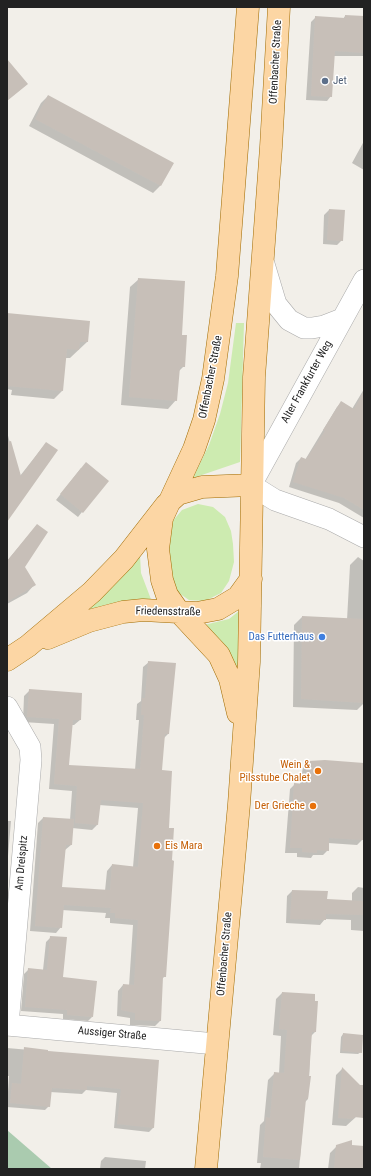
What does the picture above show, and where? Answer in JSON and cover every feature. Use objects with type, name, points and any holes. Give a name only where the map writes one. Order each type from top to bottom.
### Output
[{"type":"main road","name":"Offenbacher Straße","points":[[243,740],[236,700],[226,669],[210,644],[179,612],[167,595],[158,563],[159,533],[166,505],[194,448],[204,420],[213,379],[227,276],[248,7]]},
{"type":"main road","name":"Offenbacher Straße","points":[[206,1169],[249,662],[254,377],[271,147],[279,7]]},
{"type":"main road","points":[[166,505],[178,494],[197,488],[218,485],[252,485]]},
{"type":"main road","name":"Friedensstraße","points":[[7,660],[28,646],[92,592],[124,559],[166,505]]},
{"type":"main road","name":"Friedensstraße","points":[[28,646],[89,621],[116,614],[143,610],[207,613],[228,605],[238,597],[251,578]]},
{"type":"street","points":[[235,7],[247,31]]},
{"type":"street","points":[[262,258],[276,304],[289,320],[304,328],[312,328],[324,326],[342,319]]},
{"type":"street","name":"Alter Frankfurter Weg","points":[[252,485],[364,280]]},
{"type":"street","points":[[252,485],[275,500],[329,519],[364,537]]},
{"type":"street","name":"Am Dreispitz","points":[[7,707],[27,741],[31,752],[7,1025]]},
{"type":"street","name":"Aussiger Straße","points":[[7,1025],[216,1044]]},
{"type":"green space","points":[[236,323],[244,323],[240,462],[193,478],[209,445],[220,414],[228,383]]},
{"type":"green space","points":[[198,504],[213,507],[225,517],[231,531],[233,544],[234,562],[229,581],[221,593],[205,601],[189,600],[176,591],[166,565],[171,523],[182,510]]},
{"type":"green space","points":[[140,555],[141,573],[152,602],[108,604],[89,610],[86,606]]},
{"type":"green space","points":[[239,611],[239,681],[204,625],[229,619]]},
{"type":"green space","points":[[7,1130],[52,1169],[7,1169]]},
{"type":"building","points":[[345,15],[364,16],[364,53],[335,51],[332,97],[311,96],[315,16],[345,18]]},
{"type":"building","points":[[7,59],[28,84],[7,101]]},
{"type":"building","points":[[48,95],[174,163],[161,186],[35,119]]},
{"type":"building","points":[[329,209],[345,210],[343,241],[327,240]]},
{"type":"building","points":[[138,278],[185,281],[182,335],[187,335],[185,367],[180,367],[177,401],[129,397]]},
{"type":"building","points":[[7,313],[90,321],[88,342],[80,342],[79,350],[67,349],[63,391],[7,386]]},
{"type":"building","points":[[364,391],[364,510],[344,498],[293,482],[301,457],[306,459],[325,431],[323,430],[341,401],[354,409]]},
{"type":"building","points":[[11,441],[21,476],[46,442],[58,450],[7,522],[7,442]]},
{"type":"building","points":[[86,462],[109,481],[83,513],[60,494]]},
{"type":"building","points":[[37,524],[48,532],[25,567],[36,585],[7,602],[7,561]]},
{"type":"building","points":[[302,616],[364,619],[364,703],[301,699]]},
{"type":"building","points":[[148,661],[176,663],[169,734],[165,734],[162,770],[172,771],[169,828],[174,828],[172,860],[174,861],[166,977],[163,977],[161,1021],[135,1020],[135,1013],[121,1010],[123,984],[134,985],[138,920],[115,918],[115,913],[110,913],[111,908],[64,905],[62,928],[35,926],[43,817],[74,819],[72,845],[66,845],[62,887],[110,890],[112,864],[138,867],[143,803],[101,800],[98,825],[75,823],[77,786],[54,784],[59,719],[27,717],[29,689],[82,693],[81,720],[73,720],[69,765],[140,769],[144,715],[141,715],[142,698],[145,698]]},
{"type":"building","points":[[325,760],[364,763],[363,840],[329,838],[329,851],[317,850],[317,853],[302,852],[302,848],[290,848],[294,783],[304,784],[308,761]]},
{"type":"building","points":[[292,890],[328,891],[327,899],[364,901],[364,915],[326,914],[326,920],[290,919]]},
{"type":"building","points":[[50,936],[67,937],[63,977],[97,981],[93,1017],[67,1015],[67,1010],[25,1007],[28,968],[47,970]]},
{"type":"building","points":[[282,992],[315,994],[315,1001],[318,1001],[316,1032],[312,1032],[309,1076],[311,1076],[308,1099],[306,1099],[300,1160],[263,1157],[266,1117],[270,1118],[274,1072],[284,1073],[287,1030],[279,1029]]},
{"type":"building","points":[[343,1033],[363,1035],[362,1053],[342,1051]]},
{"type":"building","points":[[24,1047],[48,1051],[159,1060],[154,1128],[117,1124],[121,1089],[87,1086],[87,1090],[52,1088],[50,1107],[10,1103],[12,1083],[21,1084]]},
{"type":"building","points":[[342,1067],[360,1085],[364,1085],[364,1118],[338,1118]]},
{"type":"building","points":[[352,1140],[352,1145],[364,1146],[364,1169],[334,1169],[336,1145]]},
{"type":"place","name":"Jet","points":[[325,81]]},
{"type":"place","name":"Das Futterhaus","points":[[322,637]]},
{"type":"place","name":"Wein & Pilsstube Chalet","points":[[318,771]]},
{"type":"place","name":"Der Grieche","points":[[313,806]]},
{"type":"place","name":"Eis Mara","points":[[157,846]]}]
